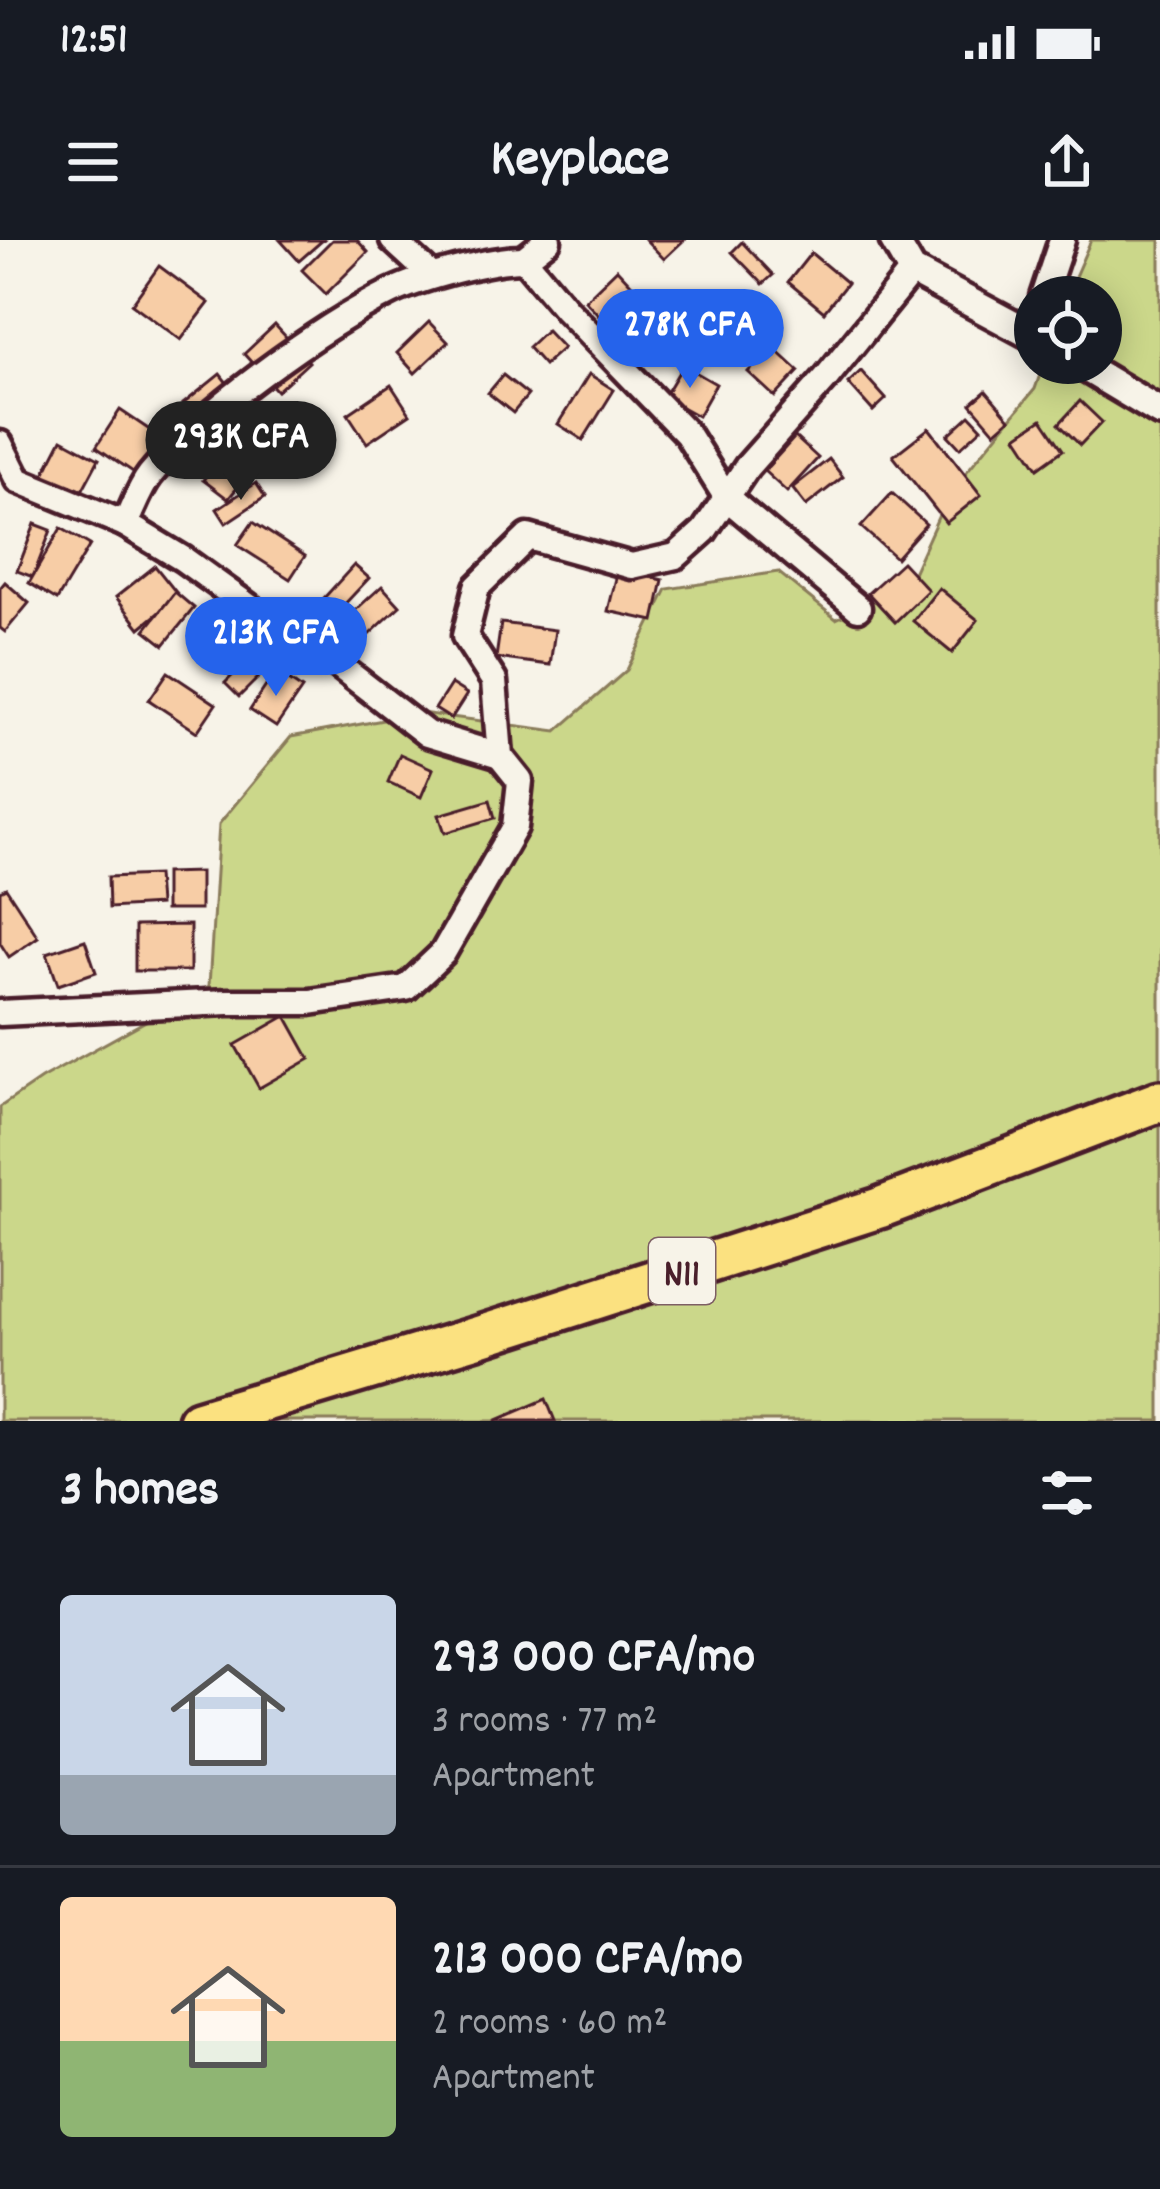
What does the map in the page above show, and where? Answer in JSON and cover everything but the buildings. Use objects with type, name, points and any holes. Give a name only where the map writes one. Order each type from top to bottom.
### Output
[{"type":"highway","name":"N11","points":[[198,1421],[879,1208],[1160,1102]]},
{"type":"street","points":[[393,240],[432,276]]},
{"type":"street","points":[[125,524],[147,479],[175,448],[219,408],[307,344],[391,292],[432,276],[524,259],[548,240]]},
{"type":"street","points":[[894,240],[912,271],[1014,321]]},
{"type":"street","points":[[1050,276],[1062,240]]},
{"type":"street","points":[[524,259],[687,434],[727,498],[859,608]]},
{"type":"street","points":[[0,1013],[310,1002],[406,988],[443,953],[514,827],[520,781],[500,756],[494,681],[464,636],[477,586],[528,537],[632,566],[676,556],[704,531],[747,467],[825,380],[912,271]]},
{"type":"street","points":[[1113,384],[1160,412]]},
{"type":"street","points":[[0,444],[18,480],[125,524],[182,559],[283,632],[320,651],[427,734],[500,756]]},
{"type":"green space","points":[[1091,240],[1160,240],[1160,1421],[0,1421],[0,1107],[41,1079],[209,986],[219,824],[291,737],[421,713],[557,731],[627,670],[667,589],[778,572],[836,619],[907,586],[949,493],[1037,384],[1122,384],[1122,276],[1075,276]]}]
